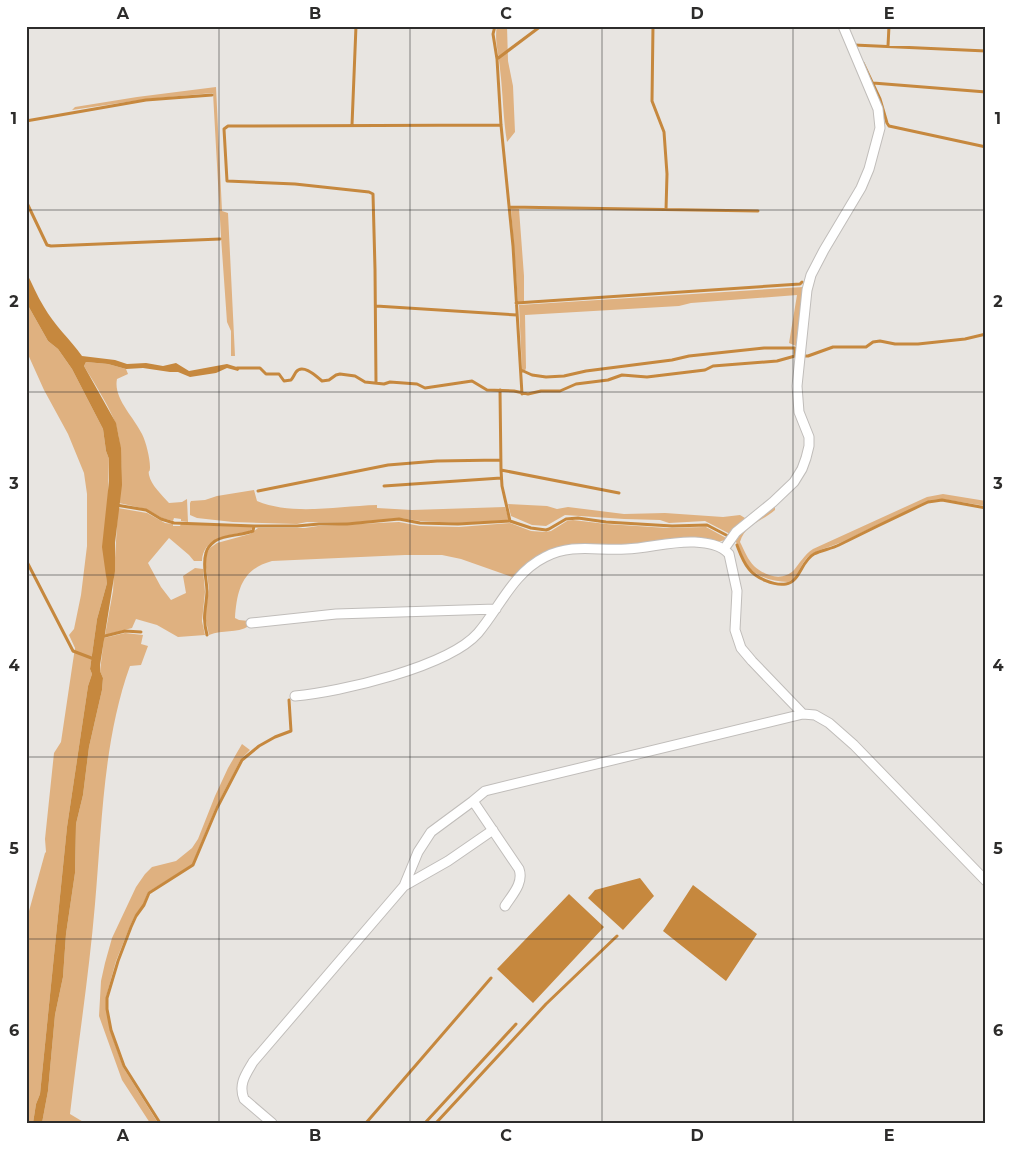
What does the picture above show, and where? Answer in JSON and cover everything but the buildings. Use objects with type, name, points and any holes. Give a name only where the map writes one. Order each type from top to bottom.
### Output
[{"type":"street","points":[[724,549],[736,532],[794,482],[802,469],[809,446],[809,437],[799,412],[798,397],[807,290],[811,275],[860,188],[868,169],[880,128],[878,109],[843,26]]},
{"type":"street","points":[[295,696],[337,690],[432,663],[469,642],[528,567],[558,551],[569,548],[627,549],[692,542],[707,543],[724,549],[731,560],[736,581],[735,630],[741,648],[792,700],[803,714]]},
{"type":"street","points":[[251,623],[336,614],[496,610]]},
{"type":"street","points":[[272,1123],[244,1099],[241,1088],[246,1074],[264,1048],[404,886],[418,852],[431,832],[485,791],[803,714],[815,715],[829,723],[854,745],[986,881]]},
{"type":"street","points":[[473,801],[521,874],[521,880],[505,906]]},
{"type":"street","points":[[404,886],[448,861],[492,830]]},
{"type":"shaded area","points":[[497,26],[507,26],[508,61],[513,86],[515,132],[507,142],[496,42]]},
{"type":"shaded area","points":[[216,87],[222,211],[228,213],[235,356],[231,356],[231,331],[227,322],[213,93],[147,99],[72,110],[75,107],[137,97]]},
{"type":"shaded area","points":[[511,208],[519,209],[524,276],[524,301],[518,302]]},
{"type":"shaded area","points":[[26,272],[48,314],[82,356],[115,360],[127,364],[146,363],[163,366],[176,363],[189,371],[227,364],[240,368],[238,371],[227,368],[216,373],[190,377],[178,372],[143,368],[126,369],[108,364],[86,362],[84,366],[116,423],[121,448],[122,485],[115,543],[115,571],[100,665],[103,678],[102,690],[89,747],[83,795],[76,824],[75,873],[66,934],[63,977],[55,1015],[48,1091],[42,1123],[33,1123],[36,1104],[40,1094],[67,827],[88,686],[92,674],[90,669],[97,619],[107,583],[102,547],[109,481],[109,459],[103,429],[72,369],[58,349],[48,341],[26,302]]},
{"type":"shaded area","points":[[803,287],[796,346],[789,343],[797,295],[691,303],[679,306],[525,315],[526,368],[525,371],[522,369],[519,305]]},
{"type":"shaded area","points":[[26,302],[48,341],[58,349],[72,369],[103,429],[109,459],[107,583],[97,619],[90,669],[92,674],[88,686],[67,827],[40,1094],[36,1104],[33,1123],[26,1123],[26,922],[46,852],[45,839],[54,753],[61,742],[75,648],[69,635],[74,629],[81,595],[87,546],[87,494],[84,473],[68,434],[44,390],[26,350]]},
{"type":"shaded area","points":[[86,362],[108,364],[126,369],[128,374],[117,379],[118,393],[143,437],[148,450],[150,479],[169,503],[182,502],[187,499],[188,522],[181,521],[181,519],[174,518],[173,521],[162,518],[146,509],[119,503],[121,464],[120,444],[116,425],[102,395],[84,366]]},
{"type":"shaded area","points":[[254,490],[257,501],[285,508],[316,509],[377,505],[377,508],[412,510],[505,507],[509,520],[458,523],[400,518],[347,523],[307,522],[297,524],[233,522],[197,518],[190,515],[191,501]]},
{"type":"shaded area","points":[[943,494],[986,501],[986,506],[942,499],[931,500],[840,543],[812,554],[792,580],[788,582],[769,579],[753,571],[748,567],[734,540],[773,505],[775,506],[775,510],[746,531],[740,542],[750,561],[758,570],[768,575],[784,576],[794,570],[813,549],[927,497]]},
{"type":"shaded area","points":[[508,504],[547,506],[557,509],[568,507],[624,514],[665,513],[723,517],[740,515],[745,518],[730,534],[705,521],[669,523],[660,520],[565,515],[546,526],[532,525],[511,516]]},
{"type":"shaded area","points":[[118,508],[147,513],[165,523],[173,524],[173,526],[180,526],[181,524],[253,527],[247,532],[225,536],[212,542],[203,553],[202,561],[194,561],[169,538],[148,563],[161,587],[171,600],[186,593],[183,576],[195,568],[203,569],[205,592],[202,621],[205,635],[178,637],[157,625],[136,619],[132,628],[105,635],[113,591]]},
{"type":"shaded area","points":[[573,520],[667,528],[706,527],[728,539],[718,542],[566,546],[515,578],[461,559],[442,555],[272,561],[254,569],[248,575],[237,598],[235,618],[249,621],[249,626],[239,630],[209,635],[205,616],[209,589],[205,560],[206,554],[217,543],[250,534],[258,528],[305,528],[399,522],[420,526],[459,527],[510,523],[531,531],[545,532]]},
{"type":"shaded area","points":[[125,633],[143,635],[141,644],[148,646],[141,665],[130,666],[114,724],[109,753],[90,957],[70,1114],[85,1123],[42,1123],[48,1091],[55,1015],[63,977],[66,934],[75,873],[76,824],[83,795],[89,747],[102,690],[103,678],[100,671],[104,638]]},
{"type":"shaded area","points":[[242,744],[250,750],[241,759],[216,807],[192,865],[148,892],[143,905],[135,915],[116,961],[106,997],[110,1030],[123,1067],[158,1123],[150,1123],[122,1080],[99,1016],[101,981],[105,963],[112,938],[136,887],[152,867],[176,861],[192,848],[198,839],[228,768]]},
{"type":"shaded area","points":[[640,878],[654,896],[623,930],[588,898],[595,890]]},
{"type":"shaded area","points":[[693,885],[757,934],[726,981],[663,931]]},
{"type":"shaded area","points":[[569,894],[604,927],[533,1003],[497,969]]},
{"type":"waterway","points":[[352,125],[356,26]]},
{"type":"waterway","points":[[495,26],[493,34],[497,59],[501,125],[513,246],[522,394]]},
{"type":"waterway","points":[[497,59],[541,26]]},
{"type":"waterway","points":[[653,26],[652,101],[664,132],[667,174],[666,210]]},
{"type":"waterway","points":[[888,46],[889,26]]},
{"type":"waterway","points":[[854,45],[986,51]]},
{"type":"waterway","points":[[863,63],[880,99],[889,126],[986,147]]},
{"type":"waterway","points":[[873,83],[986,92]]},
{"type":"waterway","points":[[26,121],[146,100],[212,95]]},
{"type":"waterway","points":[[376,383],[373,194],[295,184],[227,181],[224,129],[228,126],[501,125]]},
{"type":"waterway","points":[[26,201],[47,245],[51,246],[220,239]]},
{"type":"waterway","points":[[509,207],[758,211]]},
{"type":"waterway","points":[[516,303],[800,284],[802,282]]},
{"type":"waterway","points":[[376,306],[517,315]]},
{"type":"waterway","points":[[237,368],[260,368],[266,374],[279,374],[284,381],[291,380],[296,372],[302,369],[310,372],[322,381],[329,380],[340,374],[355,376],[365,382],[417,384],[425,388],[472,381],[487,390],[514,391],[528,394],[541,391],[560,391],[576,384],[608,380],[622,375],[647,377],[705,370],[713,366],[777,361],[795,356],[808,356],[833,347],[866,347],[873,342],[880,341],[895,344],[918,344],[965,339],[986,334]]},
{"type":"waterway","points":[[521,370],[532,375],[546,377],[564,376],[689,356],[764,348],[795,348],[795,356]]},
{"type":"waterway","points":[[500,390],[502,486],[510,521]]},
{"type":"waterway","points":[[258,491],[388,465],[437,461],[500,460]]},
{"type":"waterway","points":[[501,470],[619,493]]},
{"type":"waterway","points":[[384,486],[501,478]]},
{"type":"waterway","points":[[737,545],[743,560],[752,572],[771,583],[786,584],[798,575],[806,561],[814,554],[839,545],[928,502],[942,500],[986,508]]},
{"type":"waterway","points":[[116,505],[146,510],[161,519],[174,523],[297,526],[399,519],[420,523],[458,524],[510,521],[531,528],[546,530],[566,519],[578,518],[606,522],[672,526],[707,525],[728,536]]},
{"type":"waterway","points":[[207,635],[205,618],[207,592],[204,563],[209,546],[224,537],[253,531],[254,526]]},
{"type":"waterway","points":[[26,560],[73,651],[94,659]]},
{"type":"waterway","points":[[101,637],[125,631],[141,632]]},
{"type":"waterway","points":[[160,1123],[124,1066],[111,1030],[107,998],[118,961],[136,916],[144,905],[149,893],[193,865],[217,808],[242,760],[259,746],[291,731],[289,700]]},
{"type":"waterway","points":[[436,1123],[546,1004],[617,936]]},
{"type":"waterway","points":[[366,1123],[491,978]]},
{"type":"waterway","points":[[425,1123],[516,1024]]}]
